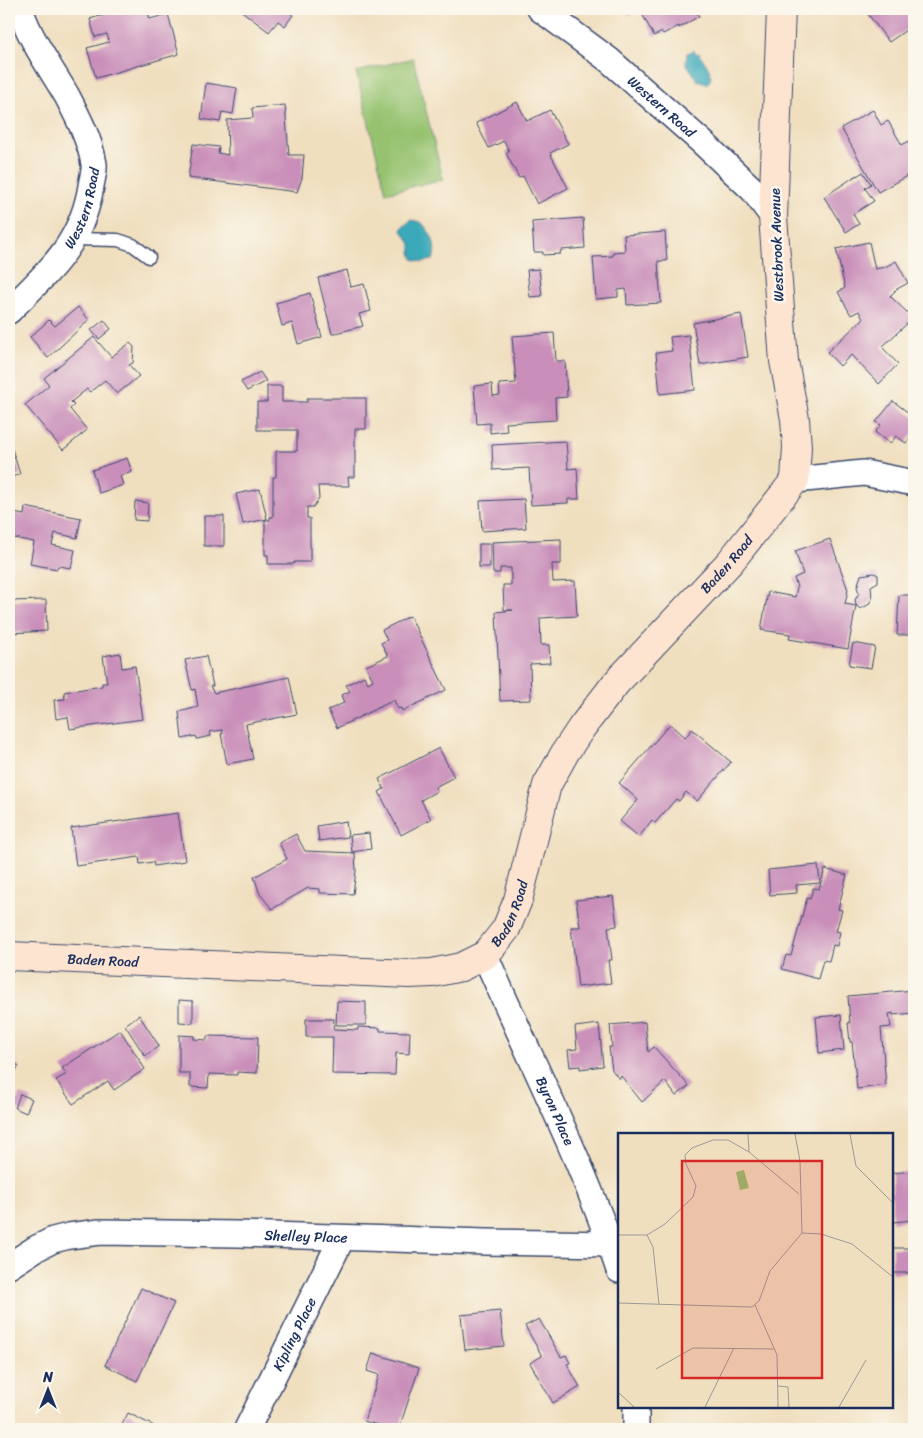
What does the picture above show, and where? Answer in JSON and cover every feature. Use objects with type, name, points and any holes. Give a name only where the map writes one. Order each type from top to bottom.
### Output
[{"type":"street","name":"Western Road","points":[[9,311],[55,266],[74,239],[88,204],[94,166],[80,124],[25,24],[20,9]]},
{"type":"street","name":"Western Road","points":[[540,9],[609,60],[703,143],[753,190],[773,217]]},
{"type":"street","name":"Westbrook Avenue","points":[[781,9],[773,217],[784,362],[795,419],[795,480]]},
{"type":"street","points":[[795,480],[864,473],[914,483]]},
{"type":"street","name":"Baden Road","points":[[9,956],[409,974],[447,970],[485,955],[506,929],[518,900],[546,785],[566,751],[616,683],[730,562],[795,480]]},
{"type":"street","name":"Byron Place","points":[[485,955],[512,1019],[583,1172],[618,1267]]},
{"type":"street","name":"Shelley Place","points":[[9,1266],[34,1249],[53,1240],[100,1232],[610,1244]]},
{"type":"street","name":"Kipling Place","points":[[247,1429],[342,1238]]},
{"type":"street","points":[[636,1408],[636,1429]]},
{"type":"lane","points":[[74,239],[118,240],[133,245],[149,257]]},
{"type":"green space","points":[[413,58],[443,179],[386,193],[356,72]]},
{"type":"water","points":[[694,51],[697,54],[699,53],[711,74],[709,82],[705,84],[700,80],[698,81],[686,63],[687,53]]},
{"type":"water","points":[[411,220],[421,222],[431,235],[435,249],[433,260],[422,262],[413,259],[411,244],[401,229]]},
{"type":"building","points":[[101,9],[147,9],[150,19],[168,14],[179,54],[96,78],[87,48],[109,42],[107,34],[95,37],[90,19],[103,15]]},
{"type":"building","points":[[239,9],[285,9],[293,15],[285,26],[278,21],[269,32]]},
{"type":"building","points":[[626,9],[695,9],[699,16],[679,28],[679,26],[654,36],[640,10],[629,15]]},
{"type":"building","points":[[864,9],[910,9],[914,15],[914,27],[912,26],[889,42]]},
{"type":"building","points":[[206,83],[237,88],[233,114],[222,112],[220,122],[201,119]]},
{"type":"building","points":[[517,102],[527,121],[550,110],[568,144],[550,153],[568,188],[537,204],[523,176],[519,178],[506,153],[509,151],[504,141],[489,148],[476,123]]},
{"type":"building","points":[[285,105],[289,155],[304,155],[302,178],[297,192],[188,178],[193,144],[219,147],[218,153],[228,155],[227,120],[253,118],[252,108]]},
{"type":"building","points":[[873,110],[881,125],[888,121],[902,145],[909,141],[914,150],[914,172],[878,192],[841,128]]},
{"type":"building","points":[[863,172],[871,184],[865,188],[874,201],[853,214],[859,224],[846,232],[824,197]]},
{"type":"building","points":[[583,218],[585,248],[561,250],[560,254],[543,255],[543,252],[534,252],[532,222]]},
{"type":"building","points":[[665,232],[667,261],[658,261],[661,303],[627,305],[626,289],[618,290],[618,297],[596,299],[593,257],[613,256],[613,252],[625,251],[624,235]]},
{"type":"building","points":[[869,242],[875,269],[885,267],[896,261],[908,283],[897,289],[890,296],[913,318],[882,347],[898,364],[879,384],[851,355],[840,366],[827,352],[863,319],[859,311],[851,315],[838,292],[845,288],[836,249]]},
{"type":"building","points":[[539,269],[542,296],[530,297],[527,270]]},
{"type":"building","points":[[347,270],[351,287],[364,284],[371,311],[359,314],[363,326],[332,334],[318,278]]},
{"type":"building","points":[[310,293],[322,337],[298,344],[292,323],[282,326],[276,303]]},
{"type":"building","points":[[78,307],[89,320],[48,358],[30,337],[49,320],[55,326]]},
{"type":"building","points":[[741,314],[748,357],[700,365],[693,323]]},
{"type":"building","points":[[104,320],[111,329],[99,339],[91,330]]},
{"type":"building","points":[[554,333],[556,361],[565,361],[567,397],[555,398],[556,420],[506,423],[507,431],[490,433],[490,423],[477,424],[474,386],[492,384],[493,396],[500,395],[499,384],[516,383],[512,336]]},
{"type":"building","points":[[689,335],[695,390],[660,394],[656,353],[672,351],[670,337]]},
{"type":"building","points":[[94,337],[111,357],[130,343],[134,347],[133,363],[129,365],[139,376],[117,394],[105,380],[90,392],[87,389],[71,402],[74,405],[70,409],[87,430],[63,450],[25,405],[49,385],[44,378]]},
{"type":"building","points":[[260,372],[266,381],[247,391],[241,382]]},
{"type":"building","points":[[267,386],[282,386],[282,402],[307,402],[307,398],[366,398],[366,429],[355,429],[355,477],[348,477],[349,486],[318,486],[319,499],[313,507],[307,507],[307,518],[310,518],[310,562],[268,564],[268,555],[265,555],[265,520],[270,520],[270,517],[273,517],[273,477],[276,477],[276,451],[297,451],[297,430],[257,430],[257,402],[267,402]]},
{"type":"building","points":[[893,401],[914,417],[914,432],[906,443],[896,436],[890,444],[875,432],[881,425],[876,422]]},
{"type":"building","points":[[566,441],[568,469],[577,468],[579,499],[568,499],[568,503],[531,505],[529,468],[493,470],[492,445]]},
{"type":"building","points":[[12,449],[20,474],[9,478],[9,450]]},
{"type":"building","points":[[127,458],[132,472],[120,476],[123,485],[99,493],[92,470]]},
{"type":"building","points":[[260,489],[267,519],[243,524],[236,494]]},
{"type":"building","points":[[524,499],[526,528],[482,531],[480,501]]},
{"type":"building","points":[[135,501],[148,503],[147,521],[134,520]]},
{"type":"building","points":[[25,507],[81,518],[77,538],[55,533],[52,545],[75,550],[71,568],[58,566],[57,569],[30,564],[34,542],[9,537],[9,512],[24,515]]},
{"type":"building","points":[[204,516],[224,516],[224,546],[204,546]]},
{"type":"building","points":[[561,539],[561,564],[552,564],[553,582],[575,581],[577,616],[540,618],[541,645],[549,645],[550,663],[530,664],[531,700],[500,701],[496,612],[513,610],[504,610],[503,585],[511,585],[511,568],[500,568],[500,573],[493,573],[492,542]]},
{"type":"building","points":[[830,539],[848,590],[845,604],[856,606],[848,649],[789,639],[790,634],[761,630],[768,592],[795,597],[797,587],[794,578],[803,574],[795,551]]},
{"type":"building","points":[[479,544],[490,544],[490,567],[479,567]]},
{"type":"building","points":[[874,573],[878,575],[878,582],[871,586],[872,599],[868,605],[860,609],[856,605],[855,600],[859,593],[857,587],[861,575]]},
{"type":"building","points":[[899,595],[914,595],[914,635],[897,635]]},
{"type":"building","points":[[46,600],[47,631],[10,633],[9,601]]},
{"type":"building","points":[[410,616],[446,690],[402,711],[401,708],[398,709],[394,700],[337,728],[328,710],[344,703],[341,695],[350,691],[346,685],[364,676],[368,683],[373,680],[366,666],[388,656],[381,643],[387,640],[382,630]]},
{"type":"building","points":[[853,643],[875,647],[871,668],[849,665]]},
{"type":"building","points":[[120,653],[122,668],[135,666],[143,719],[70,729],[68,717],[56,719],[54,700],[65,699],[64,692],[102,686],[102,683],[107,683],[103,656]]},
{"type":"building","points":[[206,656],[213,686],[210,686],[214,693],[289,677],[297,714],[246,724],[253,759],[227,764],[221,734],[223,734],[222,730],[210,732],[211,736],[197,739],[196,736],[182,739],[179,712],[198,707],[195,689],[192,690],[185,660]]},
{"type":"building","points":[[670,724],[685,738],[692,729],[731,762],[697,801],[686,792],[679,801],[676,799],[655,823],[652,820],[639,837],[620,821],[638,800],[619,783]]},
{"type":"building","points":[[439,748],[454,777],[435,787],[437,791],[421,800],[431,819],[401,835],[379,792],[384,789],[379,779]]},
{"type":"building","points":[[178,813],[185,861],[154,866],[153,862],[140,864],[139,857],[76,866],[71,828]]},
{"type":"building","points":[[346,821],[348,837],[319,841],[317,826]]},
{"type":"building","points":[[369,833],[371,849],[352,852],[350,835]]},
{"type":"building","points":[[296,834],[305,851],[355,853],[356,871],[353,894],[320,893],[320,889],[308,888],[272,909],[260,894],[254,877],[287,859],[279,843]]},
{"type":"building","points":[[818,865],[820,883],[796,885],[797,893],[770,895],[768,870]]},
{"type":"building","points":[[825,869],[847,875],[838,909],[842,910],[836,931],[840,932],[837,946],[833,945],[829,961],[823,960],[818,979],[782,969],[786,955],[791,956],[807,898],[810,899],[813,888],[819,889]]},
{"type":"building","points":[[613,896],[617,926],[608,927],[612,960],[608,960],[611,983],[578,987],[571,927],[580,927],[576,900]]},
{"type":"building","points":[[914,990],[914,1013],[889,1014],[891,1027],[881,1028],[886,1085],[857,1089],[848,1023],[850,1023],[848,996]]},
{"type":"building","points":[[179,1000],[193,1001],[193,1023],[179,1022]]},
{"type":"building","points":[[337,1001],[366,1002],[366,1025],[336,1025]]},
{"type":"building","points":[[139,1015],[159,1046],[145,1056],[125,1025]]},
{"type":"building","points":[[841,1015],[844,1050],[819,1053],[816,1017]]},
{"type":"building","points":[[306,1019],[334,1019],[333,1029],[358,1030],[358,1027],[380,1028],[380,1031],[410,1032],[409,1054],[396,1053],[395,1075],[332,1074],[333,1037],[306,1037]]},
{"type":"building","points":[[645,1022],[648,1052],[654,1047],[689,1086],[676,1096],[665,1081],[642,1102],[621,1076],[619,1079],[612,1070],[609,1047],[612,1047],[610,1025]]},
{"type":"building","points":[[599,1024],[603,1066],[580,1069],[580,1066],[570,1067],[568,1050],[577,1049],[575,1027]]},
{"type":"building","points":[[120,1030],[145,1069],[114,1090],[108,1081],[73,1104],[56,1080],[67,1074],[62,1068]]},
{"type":"building","points":[[179,1035],[194,1036],[194,1039],[207,1040],[207,1036],[258,1037],[257,1073],[237,1072],[237,1075],[209,1074],[208,1088],[190,1087],[190,1073],[179,1073]]},
{"type":"building","points":[[9,1057],[13,1060],[12,1062],[19,1066],[9,1082]]},
{"type":"building","points":[[20,1094],[32,1099],[26,1113],[15,1108]]},
{"type":"building","points":[[914,1171],[914,1220],[893,1222],[893,1173]]},
{"type":"building","points":[[893,1248],[914,1248],[914,1273],[893,1273]]},
{"type":"building","points":[[141,1288],[174,1303],[137,1381],[105,1365]]},
{"type":"building","points":[[500,1311],[504,1346],[465,1350],[461,1315]]},
{"type":"building","points":[[539,1319],[561,1357],[566,1355],[570,1363],[567,1364],[580,1387],[553,1403],[530,1363],[542,1356],[525,1326]]},
{"type":"building","points":[[373,1353],[419,1368],[399,1429],[391,1429],[364,1421],[379,1375],[367,1371]]},
{"type":"building","points":[[9,1412],[13,1412],[12,1429],[9,1429]]},
{"type":"building","points":[[128,1413],[154,1426],[153,1429],[120,1429]]}]
